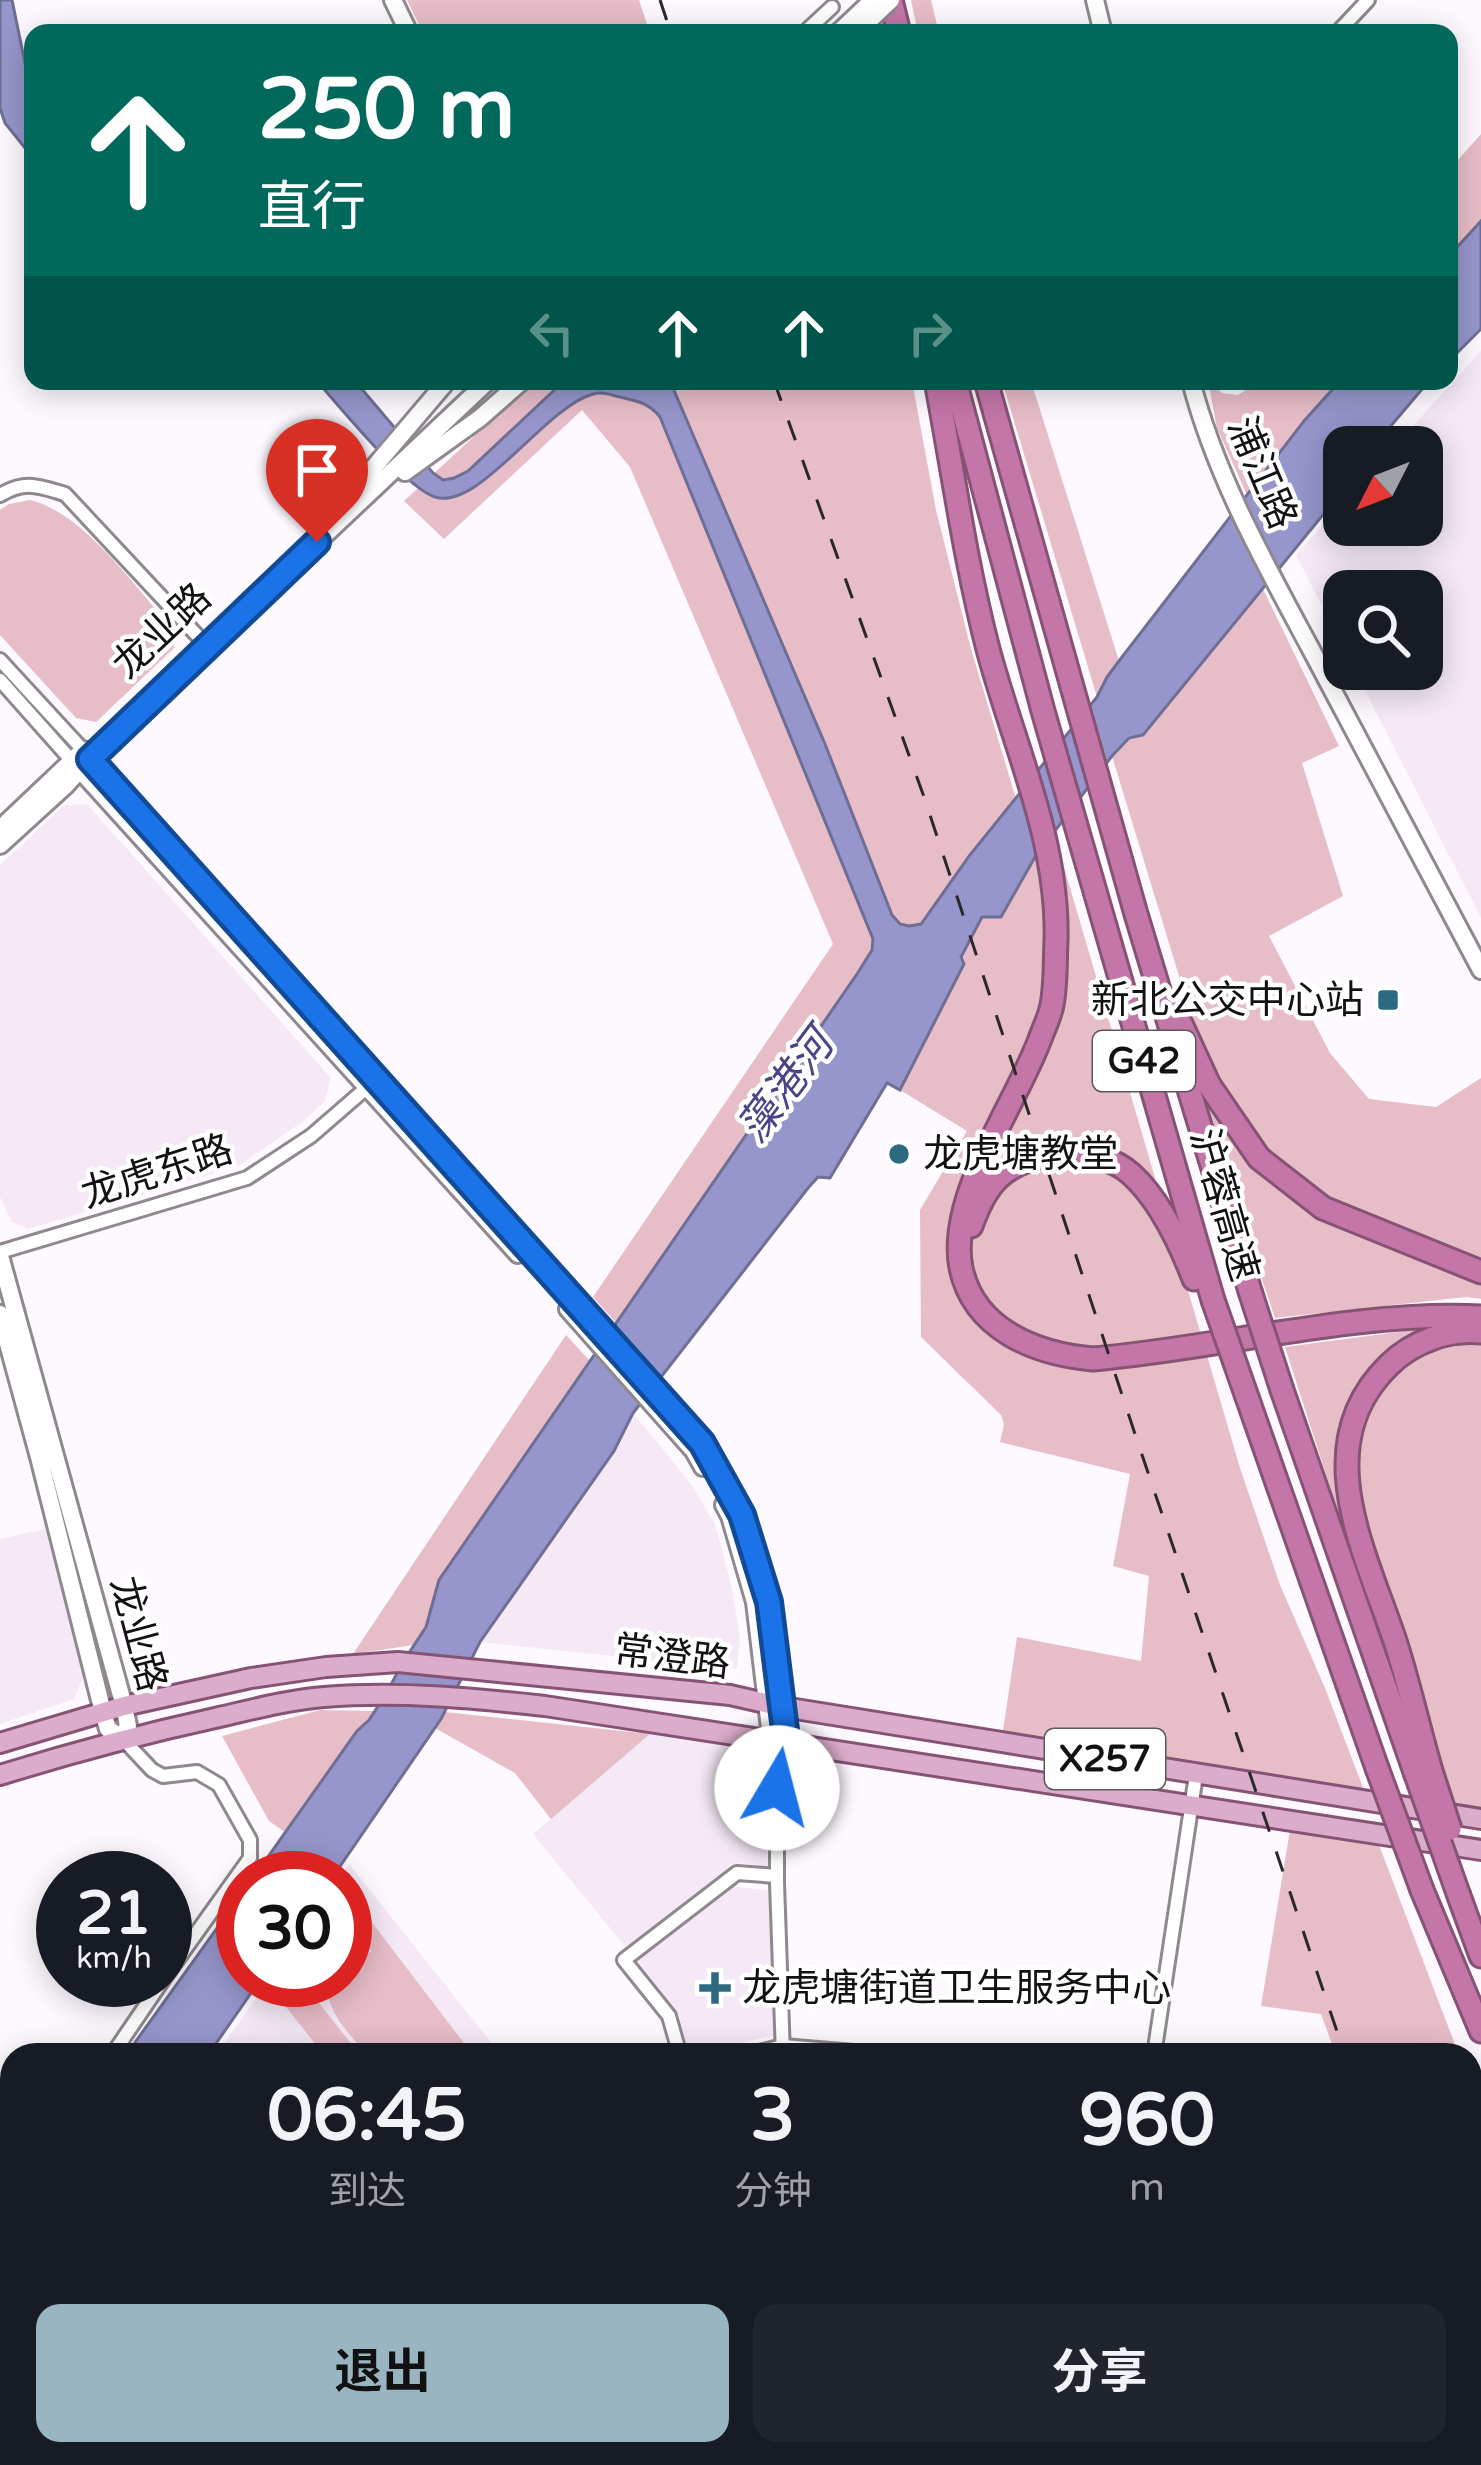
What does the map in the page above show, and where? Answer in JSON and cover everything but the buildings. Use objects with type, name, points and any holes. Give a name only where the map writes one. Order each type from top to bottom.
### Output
[{"type":"highway","points":[[938,390],[974,596],[1048,858],[1056,934],[1052,1006],[1027,1072],[973,1182],[960,1224],[968,1290],[1000,1330],[1029,1346],[1065,1357],[1093,1359],[1374,1321],[1481,1317]]},
{"type":"highway","name":"沪蓉高速","points":[[957,390],[1208,1300],[1422,1890],[1481,2031]]},
{"type":"highway","points":[[988,390],[1107,803],[1174,1008],[1209,1085],[1259,1158],[1323,1208],[1481,1272]]},
{"type":"highway","name":"沪蓉高速","points":[[1107,803],[1282,1390],[1424,1773]]},
{"type":"highway","points":[[1208,1300],[1151,1198],[1129,1171],[1093,1154],[1051,1155],[1017,1165],[997,1179],[970,1229],[974,1274],[998,1313],[1016,1327],[1058,1343],[1088,1348],[1371,1312],[1481,1305]]},
{"type":"highway","points":[[1481,1332],[1456,1331],[1400,1354],[1359,1405],[1347,1446],[1353,1514],[1396,1643],[1424,1773],[1481,1956]]},
{"type":"highway","points":[[1466,1897],[1481,1926]]},
{"type":"main road","name":"常澄路","points":[[0,1743],[124,1706],[251,1678],[398,1662],[730,1695],[1481,1819]]},
{"type":"main road","name":"常澄路","points":[[0,1775],[122,1738],[251,1709],[381,1694],[458,1697],[545,1706],[1481,1850]]},
{"type":"street","points":[[848,24],[873,0]]},
{"type":"street","points":[[866,24],[891,0]]},
{"type":"street","points":[[1345,24],[1368,0]]},
{"type":"street","points":[[814,24],[832,7]]},
{"type":"street","points":[[418,440],[443,390]]},
{"type":"street","name":"龙业路","points":[[0,845],[81,760],[389,468],[465,390]]},
{"type":"street","name":"龙业路","points":[[418,440],[477,390]]},
{"type":"street","points":[[418,440],[480,418],[513,390]]},
{"type":"street","name":"浦江路","points":[[1194,390],[1207,434],[1276,584],[1481,970]]},
{"type":"street","points":[[0,495],[16,485],[38,485],[64,494],[204,643]]},
{"type":"street","points":[[0,660],[81,760],[371,1084],[661,1404],[702,1443],[742,1515],[769,1602],[775,1705],[785,1730],[777,1743],[783,2043]]},
{"type":"street","points":[[0,680],[81,760]]},
{"type":"street","name":"龙业路","points":[[0,829],[81,760]]},
{"type":"street","name":"龙虎东路","points":[[0,1254],[248,1178],[310,1136],[371,1084]]},
{"type":"street","name":"龙业路","points":[[0,1254],[124,1706],[128,1726],[122,1738],[108,1729],[103,1712],[0,1314]]},
{"type":"street","points":[[122,1738],[163,1776],[197,1772],[219,1785],[250,1840],[250,1858],[192,1940]]},
{"type":"street","points":[[1156,2043],[1196,1775]]},
{"type":"street","points":[[677,2043],[670,2016],[624,1960],[737,1873],[777,1876]]},
{"type":"street","points":[[120,2043],[145,2007]]},
{"type":"shaded area","points":[[407,0],[639,0],[647,24],[419,24]]},
{"type":"shaded area","points":[[911,0],[931,0],[937,24],[916,24]]},
{"type":"shaded area","points":[[1481,134],[1481,221],[1458,246],[1458,160]]},
{"type":"shaded area","points":[[1481,351],[1481,918],[1365,690],[1443,690],[1443,570],[1323,570],[1323,608],[1296,555],[1323,526],[1323,546],[1443,546],[1443,426],[1413,426],[1446,390],[1458,390],[1458,376]]},
{"type":"shaded area","points":[[524,390],[914,390],[936,510],[1016,799],[876,987],[857,975],[617,1324],[593,1297],[833,944],[630,467],[582,410],[444,539],[404,501]]},
{"type":"shaded area","points":[[1005,390],[1034,390],[1119,661],[1097,697]]},
{"type":"shaded area","points":[[1210,390],[1238,395],[1246,390],[1333,390],[1247,495],[1217,428]]},
{"type":"shaded area","points":[[30,500],[71,520],[90,536],[175,632],[174,648],[96,722],[76,718],[0,635],[0,510]]},
{"type":"shaded area","points":[[1263,589],[1339,746],[1302,763],[1343,896],[1269,936],[1330,1053],[1369,1099],[1436,1107],[1481,1078],[1481,1263],[1329,1198],[1266,1152],[1214,1079],[1190,1012],[1112,756],[1129,738],[1143,735]]},
{"type":"shaded area","points":[[87,804],[331,1078],[325,1101],[305,1120],[238,1166],[28,1229],[12,1222],[0,1197],[0,865],[65,805]]},
{"type":"shaded area","points":[[1054,833],[1240,1468],[1280,1585],[1365,1793],[1002,1737],[1017,1637],[1141,1661],[1149,1576],[1113,1566],[1130,1474],[1000,1442],[1001,1415],[921,1337],[920,1210],[967,1131],[900,1090],[983,917],[1001,916]]},
{"type":"shaded area","points":[[1207,1101],[1234,1140],[1310,1207],[1360,1237],[1481,1283],[1481,1299],[1275,1318],[1202,1102]]},
{"type":"shaded area","points":[[1436,1327],[1347,1421],[1368,1592],[1364,1593],[1285,1347]]},
{"type":"shaded area","points":[[566,1335],[591,1362],[439,1580],[426,1627],[414,1645],[353,1654]]},
{"type":"shaded area","points":[[1481,1344],[1481,1811],[1457,1809],[1368,1541],[1358,1488],[1364,1427],[1383,1391],[1413,1362]]},
{"type":"shaded area","points":[[633,1413],[691,1484],[715,1524],[740,1637],[737,1669],[480,1642],[614,1451]]},
{"type":"shaded area","points":[[46,1529],[83,1677],[74,1699],[0,1724],[0,1539]]},
{"type":"shaded area","points":[[320,1710],[375,1711],[285,1832],[269,1821],[222,1736]]},
{"type":"shaded area","points":[[445,1712],[650,1734],[551,1819],[515,1773],[435,1728]]},
{"type":"shaded area","points":[[650,1734],[731,1744],[754,1757],[765,1785],[768,1868],[740,1863],[628,1950],[533,1834]]},
{"type":"shaded area","points":[[1290,1830],[1379,1845],[1454,2043],[1332,2043],[1321,2014],[1261,2006]]},
{"type":"shaded area","name":"龙虎塘街道卫生服务中心","points":[[731,1886],[771,1891],[775,2035],[741,2043],[686,2043],[679,2015],[634,1960]]},
{"type":"shaded area","points":[[372,1893],[491,2043],[224,2043],[250,2007],[372,2007]]},
{"type":"shaded area","points":[[372,1923],[464,2043],[357,2043],[332,2007],[372,2007]]},
{"type":"shaded area","points":[[286,2007],[322,2007],[351,2043],[315,2043]]},
{"type":"water","points":[[0,0],[12,0],[24,58],[24,147],[5,123],[0,108]]},
{"type":"water","points":[[1481,221],[1481,329],[1458,352],[1458,246]]},
{"type":"water","name":"藻港河","points":[[325,390],[363,390],[443,480],[468,471],[554,390],[674,390],[825,744],[892,915],[909,926],[921,924],[1332,390],[1421,390],[1391,426],[1323,426],[1323,515],[1143,735],[1129,738],[1112,756],[1035,857],[1001,917],[982,917],[961,957],[964,964],[900,1090],[887,1083],[830,1178],[818,1177],[808,1188],[633,1413],[614,1451],[480,1642],[441,1719],[351,1851],[272,1851],[386,1694],[426,1627],[439,1580],[857,974],[872,950],[873,939],[656,412],[638,401],[593,394],[554,418],[472,489],[452,497],[435,497],[391,463]]},
{"type":"water","points":[[216,1930],[216,2007],[241,2007],[216,2043],[135,2043],[160,2007],[192,2007],[192,1963]]},
{"type":"railway","points":[[660,0],[668,24]]},
{"type":"railway","points":[[777,390],[924,797],[1341,2043]]},
{"type":"place","name":"新北公交中心站","points":[[1388,1000]]},
{"type":"place","name":"龙虎塘教堂","points":[[899,1154]]},
{"type":"place","name":"龙虎塘街道卫生服务中心","points":[[715,1988]]},
{"type":"route","points":[[317,542],[90,759],[702,1443],[742,1515],[769,1602],[785,1730],[777,1743],[777,1788]]}]
